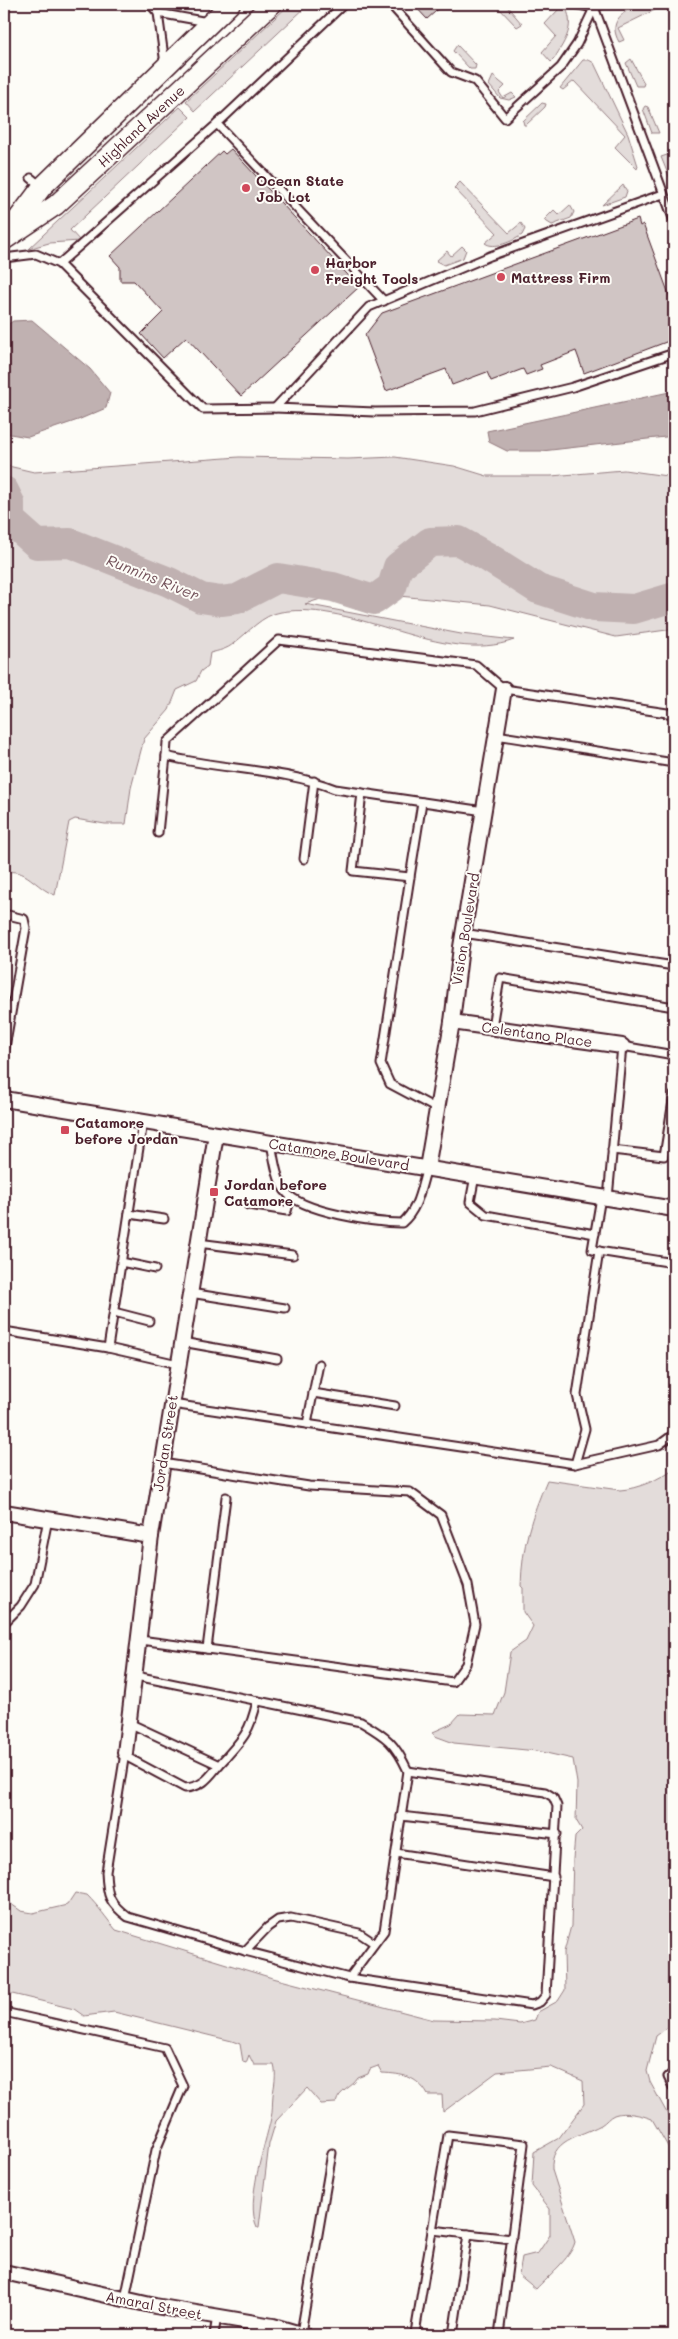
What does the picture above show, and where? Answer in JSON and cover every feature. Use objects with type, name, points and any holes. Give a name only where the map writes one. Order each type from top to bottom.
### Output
[{"type":"main road","name":"Highland Avenue","points":[[4,239],[36,183],[166,66],[230,4]]},
{"type":"main road","name":"Highland Avenue","points":[[4,239],[56,205],[272,4]]},
{"type":"street","name":"Vision Boulevard","points":[[427,1168],[452,1022],[463,933],[504,689]]},
{"type":"street","name":"Celentano Place","points":[[452,1022],[622,1046]]},
{"type":"street","name":"Catamore Boulevard","points":[[4,1099],[674,1209]]},
{"type":"street","name":"Jordan Street","points":[[125,1755],[136,1676],[151,1536],[216,1134]]},
{"type":"street","points":[[4,1512],[151,1536]]},
{"type":"street","name":"Amaral Street","points":[[4,2272],[124,2300],[217,2316],[302,2334]]},
{"type":"lane","points":[[150,4],[158,14],[166,66]]},
{"type":"lane","points":[[59,264],[217,124],[344,4]]},
{"type":"lane","points":[[390,4],[451,72],[475,81],[505,118],[561,67],[576,44],[594,6]]},
{"type":"lane","points":[[574,4],[594,6],[602,4]]},
{"type":"lane","points":[[594,6],[674,221]]},
{"type":"lane","points":[[158,14],[210,23]]},
{"type":"lane","points":[[217,124],[384,301]]},
{"type":"lane","points":[[275,408],[369,307],[490,256],[664,194]]},
{"type":"lane","points":[[4,258],[36,254],[59,264],[203,408],[275,408],[375,412],[475,411],[574,387],[674,353]]},
{"type":"lane","points":[[158,833],[167,742],[279,640],[476,665],[504,689],[674,714]]},
{"type":"lane","points":[[496,736],[674,763]]},
{"type":"lane","points":[[166,756],[198,764],[314,781],[335,789],[484,810]]},
{"type":"lane","points":[[304,859],[314,781]]},
{"type":"lane","points":[[362,793],[353,870],[410,877]]},
{"type":"lane","points":[[422,802],[381,1064],[390,1084],[437,1109]]},
{"type":"lane","points":[[4,914],[24,919],[26,928],[4,1053]]},
{"type":"lane","points":[[463,933],[674,966]]},
{"type":"lane","points":[[492,1028],[500,978],[674,1008]]},
{"type":"lane","points":[[674,1055],[622,1046],[612,1150],[592,1250],[674,1263]]},
{"type":"lane","points":[[612,1150],[664,1156],[674,1095]]},
{"type":"lane","points":[[108,1348],[143,1122]]},
{"type":"lane","points":[[271,1143],[275,1166],[284,1190],[291,1197],[334,1214],[369,1221],[402,1223],[410,1216],[420,1197],[427,1168]]},
{"type":"lane","points":[[475,1176],[470,1202],[486,1215],[595,1234]]},
{"type":"lane","points":[[248,1205],[287,1211],[291,1197]]},
{"type":"lane","points":[[129,1214],[164,1219]]},
{"type":"lane","points":[[198,1243],[293,1255]]},
{"type":"lane","points":[[575,1464],[585,1428],[577,1395],[599,1251]]},
{"type":"lane","points":[[122,1262],[155,1269]]},
{"type":"lane","points":[[190,1292],[285,1308]]},
{"type":"lane","points":[[114,1312],[149,1321]]},
{"type":"lane","points":[[4,1331],[108,1348],[178,1364]]},
{"type":"lane","points":[[182,1342],[277,1359]]},
{"type":"lane","points":[[307,1424],[319,1364]]},
{"type":"lane","points":[[313,1393],[395,1406]]},
{"type":"lane","points":[[171,1404],[575,1464],[659,1445],[674,1434]]},
{"type":"lane","points":[[140,1640],[453,1682],[466,1664],[474,1624],[468,1585],[440,1515],[410,1492],[309,1486],[162,1463]]},
{"type":"lane","points":[[207,1649],[226,1497]]},
{"type":"lane","points":[[4,1623],[21,1606],[35,1584],[48,1519]]},
{"type":"lane","points":[[136,1676],[361,1722],[388,1738],[408,1771],[384,1931],[348,1978]]},
{"type":"lane","points":[[258,1701],[252,1724],[246,1735],[202,1784],[196,1787],[186,1788],[125,1755],[106,1872],[107,1891],[114,1906],[128,1917],[245,1952],[348,1978],[532,2005],[540,2002],[546,1995],[557,1834],[557,1806],[553,1797],[546,1792],[408,1771]]},
{"type":"lane","points":[[130,1723],[219,1765]]},
{"type":"lane","points":[[401,1816],[557,1834]]},
{"type":"lane","points":[[396,1854],[554,1877]]},
{"type":"lane","points":[[245,1952],[268,1926],[278,1920],[291,1918],[359,1933],[374,1943]]},
{"type":"lane","points":[[4,2012],[165,2048],[183,2086],[156,2150],[124,2300]]},
{"type":"lane","points":[[674,2072],[668,2077],[674,2089]]},
{"type":"lane","points":[[429,2335],[415,2333],[448,2135],[524,2144],[499,2335]]},
{"type":"lane","points":[[302,2334],[332,2153]]},
{"type":"lane","points":[[432,2230],[512,2239]]},
{"type":"lane","points":[[453,2335],[468,2234]]},
{"type":"lane","points":[[214,2335],[217,2316]]},
{"type":"shaded area","points":[[290,4],[309,4],[195,111],[186,101]]},
{"type":"shaded area","points":[[499,4],[505,4],[522,24],[517,27],[498,7]]},
{"type":"shaded area","points":[[553,4],[564,4],[568,12],[569,26],[566,39],[551,62],[542,52],[556,36],[545,24],[558,10]]},
{"type":"shaded area","points":[[637,4],[667,4],[618,28],[624,40],[619,42],[615,29],[618,19]]},
{"type":"shaded area","points":[[667,4],[672,4],[674,17]]},
{"type":"shaded area","points":[[457,45],[476,65],[475,69],[470,69],[453,51]]},
{"type":"shaded area","points":[[631,59],[644,83],[643,86],[636,86],[626,63]]},
{"type":"shaded area","points":[[583,60],[589,60],[594,63],[628,134],[638,166],[637,169],[615,147],[625,135],[574,81],[563,90],[560,88]]},
{"type":"shaded area","points":[[493,76],[505,86],[499,92],[503,98],[512,93],[516,97],[509,100],[500,98],[489,85]]},
{"type":"shaded area","points":[[542,103],[546,104],[545,107],[524,125],[523,121]]},
{"type":"shaded area","points":[[645,106],[648,107],[659,133],[652,133],[643,109]]},
{"type":"shaded area","points":[[180,107],[190,117],[70,230],[80,241],[49,243],[28,249]]},
{"type":"shaded area","points":[[670,154],[674,167],[671,169],[674,183],[672,184],[661,157]]},
{"type":"shaded area","points":[[460,182],[509,233],[521,223],[525,229],[522,235],[498,245],[493,246],[485,243],[497,233],[454,188]]},
{"type":"shaded area","points":[[623,185],[627,191],[625,197],[602,205]]},
{"type":"shaded area","points":[[570,205],[574,212],[571,218],[552,225],[544,220],[554,210],[559,215]]},
{"type":"shaded area","points":[[462,246],[466,250],[463,258],[444,265],[436,261],[447,251],[451,256]]},
{"type":"shaded area","points":[[32,320],[90,369],[110,393],[106,408],[28,437],[4,433],[4,327],[13,321]]},
{"type":"shaded area","points":[[674,391],[674,436],[542,451],[507,451],[489,442],[487,431]]},
{"type":"shaded area","points":[[239,457],[348,459],[395,457],[454,466],[487,476],[551,476],[624,470],[674,477],[674,629],[616,637],[490,605],[389,595],[333,595],[305,604],[461,634],[514,640],[486,646],[458,645],[338,615],[309,611],[274,614],[262,620],[229,647],[210,653],[208,666],[201,671],[196,681],[177,690],[169,710],[144,739],[131,788],[126,824],[105,824],[75,819],[69,822],[55,895],[25,875],[18,872],[4,873],[4,465],[34,472]]},
{"type":"shaded area","points":[[674,1468],[674,2012],[672,2024],[656,2036],[647,2071],[650,2082],[674,2126],[674,2157],[652,2119],[628,2113],[614,2115],[601,2125],[567,2140],[561,2145],[553,2160],[552,2170],[575,2242],[564,2261],[536,2289],[519,2275],[522,2257],[538,2253],[550,2235],[550,2209],[532,2186],[534,2152],[559,2138],[584,2104],[583,2081],[551,2067],[497,2072],[443,2112],[442,2095],[428,2095],[419,2084],[409,2077],[382,2073],[378,2066],[370,2069],[368,2074],[358,2078],[340,2095],[336,2103],[321,2104],[307,2088],[276,2121],[269,2144],[259,2227],[257,2227],[253,2203],[257,2174],[272,2115],[274,2065],[254,2065],[249,2055],[246,2063],[243,2062],[240,2044],[232,2041],[114,2012],[84,2016],[74,2009],[4,1992],[4,1899],[21,1911],[33,1913],[67,1905],[75,1893],[87,1895],[116,1930],[269,1977],[434,2020],[495,2021],[520,2024],[535,2020],[538,2012],[558,2001],[565,1990],[564,1952],[571,1926],[575,1837],[582,1830],[576,1820],[577,1783],[573,1759],[537,1751],[454,1743],[435,1736],[433,1732],[451,1724],[460,1714],[495,1715],[504,1692],[510,1652],[526,1641],[533,1626],[523,1612],[523,1588],[521,1586],[523,1558],[528,1532],[547,1480],[620,1490],[648,1483]]},
{"type":"building","points":[[413,4],[444,4],[427,19]]},
{"type":"building","points":[[231,149],[359,287],[241,396],[186,337],[163,358],[141,334],[163,312],[134,281],[120,281],[120,267],[110,256],[222,151],[225,154]]},
{"type":"building","points":[[638,219],[640,226],[643,224],[674,308],[674,339],[584,373],[576,351],[540,365],[542,369],[526,375],[523,369],[491,381],[487,372],[452,385],[446,369],[386,391],[365,335],[382,313]]},
{"type":"waterway","name":"Runnins River","points":[[4,491],[10,503],[10,520],[37,544],[70,543],[169,582],[201,598],[221,601],[237,599],[278,578],[333,587],[374,600],[392,587],[398,567],[430,542],[459,541],[538,589],[594,607],[634,609],[674,597]]},
{"type":"place","name":"Ocean State Job Lot","points":[[246,188]]},
{"type":"place","name":"Harbor Freight Tools","points":[[315,270]]},
{"type":"place","name":"Mattress Firm","points":[[501,277]]},
{"type":"place","name":"Catamore before Jordan","points":[[65,1130]]},
{"type":"place","name":"Jordan before Catamore","points":[[214,1192]]}]
